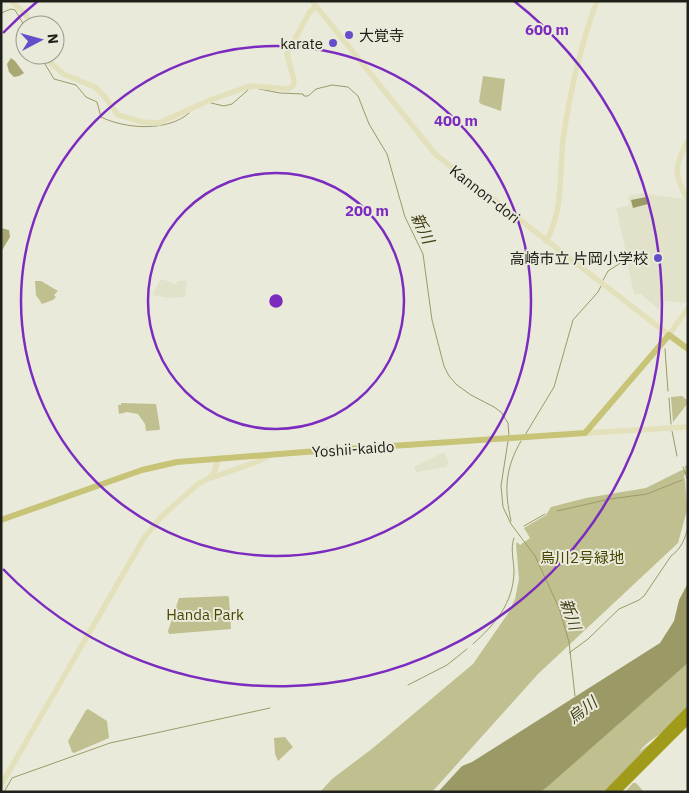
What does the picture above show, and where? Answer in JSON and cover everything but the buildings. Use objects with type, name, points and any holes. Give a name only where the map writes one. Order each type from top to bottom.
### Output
[{"type":"highway","points":[[609,792],[688,711]]},
{"type":"highway","points":[[616,792],[688,720]]},
{"type":"main road","name":"Kannon-dori","points":[[669,335],[688,349]]},
{"type":"main road","points":[[585,434],[669,335]]},
{"type":"main road","name":"Yoshii-kaido","points":[[1,520],[142,470],[177,462],[585,434]]},
{"type":"street","points":[[11,1],[27,15]]},
{"type":"street","points":[[546,241],[553,230],[556,216],[563,142],[578,59],[597,1]]},
{"type":"street","points":[[53,65],[63,74],[95,87],[118,115],[142,122],[159,122],[210,100],[247,87],[288,89],[292,86],[294,81],[287,54],[314,3]]},
{"type":"street","name":"Kannon-dori","points":[[314,3],[436,155],[669,335]]},
{"type":"street","points":[[688,140],[678,162],[676,176],[688,201]]},
{"type":"street","points":[[669,335],[688,308]]},
{"type":"street","points":[[585,434],[688,427]]},
{"type":"street","points":[[1,785],[144,538],[162,516],[198,484],[270,455]]},
{"type":"street","points":[[208,479],[214,473],[218,460]]},
{"type":"shaded area","points":[[11,58],[15,61],[15,65],[18,65],[24,73],[14,77],[9,72],[7,64]]},
{"type":"shaded area","name":"高崎市立 片岡小学校","points":[[642,193],[684,199],[688,207],[688,242],[686,243],[688,250],[688,300],[685,303],[664,301],[658,309],[641,294],[634,294],[616,208],[630,205],[628,196]]},
{"type":"shaded area","points":[[1,228],[9,230],[10,237],[1,252]]},
{"type":"shaded area","points":[[161,279],[176,284],[178,281],[187,281],[185,297],[170,298],[152,295]]},
{"type":"shaded area","points":[[444,452],[449,462],[446,467],[416,472],[414,467]]},
{"type":"green space","points":[[483,76],[505,79],[501,111],[479,102]]},
{"type":"green space","points":[[35,281],[41,281],[58,291],[54,295],[56,297],[42,304],[36,295]]},
{"type":"green space","points":[[682,396],[688,403],[673,422],[671,397]]},
{"type":"green space","points":[[121,403],[156,404],[160,429],[146,431],[145,424],[138,414],[127,412],[119,414],[118,405],[121,405]]},
{"type":"green space","name":"烏川2号緑地","points":[[688,464],[688,477],[687,474],[684,475],[687,510],[678,543],[538,674],[432,792],[320,792],[332,779],[373,748],[473,664],[509,612],[515,599],[519,579],[516,544],[517,542],[520,545],[530,538],[524,528],[546,515],[551,507],[586,498],[646,488],[685,470],[685,466]]},
{"type":"green space","name":"Handa Park","points":[[228,596],[231,629],[169,634],[168,631],[179,598]]},
{"type":"green space","points":[[688,663],[688,709],[667,729],[645,745],[639,752],[655,740],[605,792],[540,792]]},
{"type":"green space","points":[[88,709],[107,721],[109,738],[74,753],[68,741]]},
{"type":"green space","points":[[285,737],[293,747],[278,761],[275,754],[274,738]]},
{"type":"green space","points":[[633,783],[636,783],[644,792],[625,792]]},
{"type":"water","points":[[646,197],[648,204],[633,208],[631,200]]},
{"type":"water","name":"烏川","points":[[688,583],[688,663],[547,787],[540,792],[438,792],[462,766],[472,762],[660,643],[674,621],[679,600]]},
{"type":"waterway","name":"新川","points":[[1,13],[11,9],[15,10],[18,15]]},
{"type":"waterway","name":"新川","points":[[46,65],[54,79],[76,85],[86,97],[97,102],[101,117],[111,121],[134,126],[158,126],[180,119],[189,113]]},
{"type":"waterway","name":"新川","points":[[259,89],[308,96],[316,89],[332,85],[348,87],[358,96],[369,124],[387,154],[405,217],[423,254],[432,320],[444,366],[449,376],[457,385],[501,412],[508,423],[509,437]]},
{"type":"waterway","name":"新川","points":[[211,103],[224,106],[232,104],[248,90]]},
{"type":"waterway","points":[[602,282],[608,271],[622,262]]},
{"type":"waterway","points":[[525,435],[554,387],[573,320],[601,286]]},
{"type":"waterway","points":[[665,349],[668,391]]},
{"type":"waterway","points":[[669,398],[671,424]]},
{"type":"waterway","points":[[672,431],[677,456]]},
{"type":"waterway","name":"新川","points":[[508,441],[501,486],[503,507],[511,524],[535,556],[559,608],[569,642],[575,696]]},
{"type":"waterway","points":[[511,521],[507,499],[507,480],[512,461],[521,441]]},
{"type":"waterway","points":[[683,467],[688,481]]},
{"type":"waterway","points":[[557,511],[610,499],[647,494],[682,480]]},
{"type":"waterway","points":[[524,526],[545,514]]},
{"type":"waterway","points":[[569,653],[588,639],[619,609],[644,596],[671,556],[680,547],[688,527]]},
{"type":"waterway","points":[[473,644],[495,621],[510,594],[514,572],[512,550],[514,538]]},
{"type":"waterway","points":[[408,685],[447,665],[467,649]]},
{"type":"waterway","points":[[4,792],[12,778],[110,743],[270,708]]},
{"type":"place","name":"大覚寺","points":[[349,35]]},
{"type":"place","name":"karate","points":[[333,43]]},
{"type":"place","name":"高崎市立 片岡小学校","points":[[658,258]]}]
